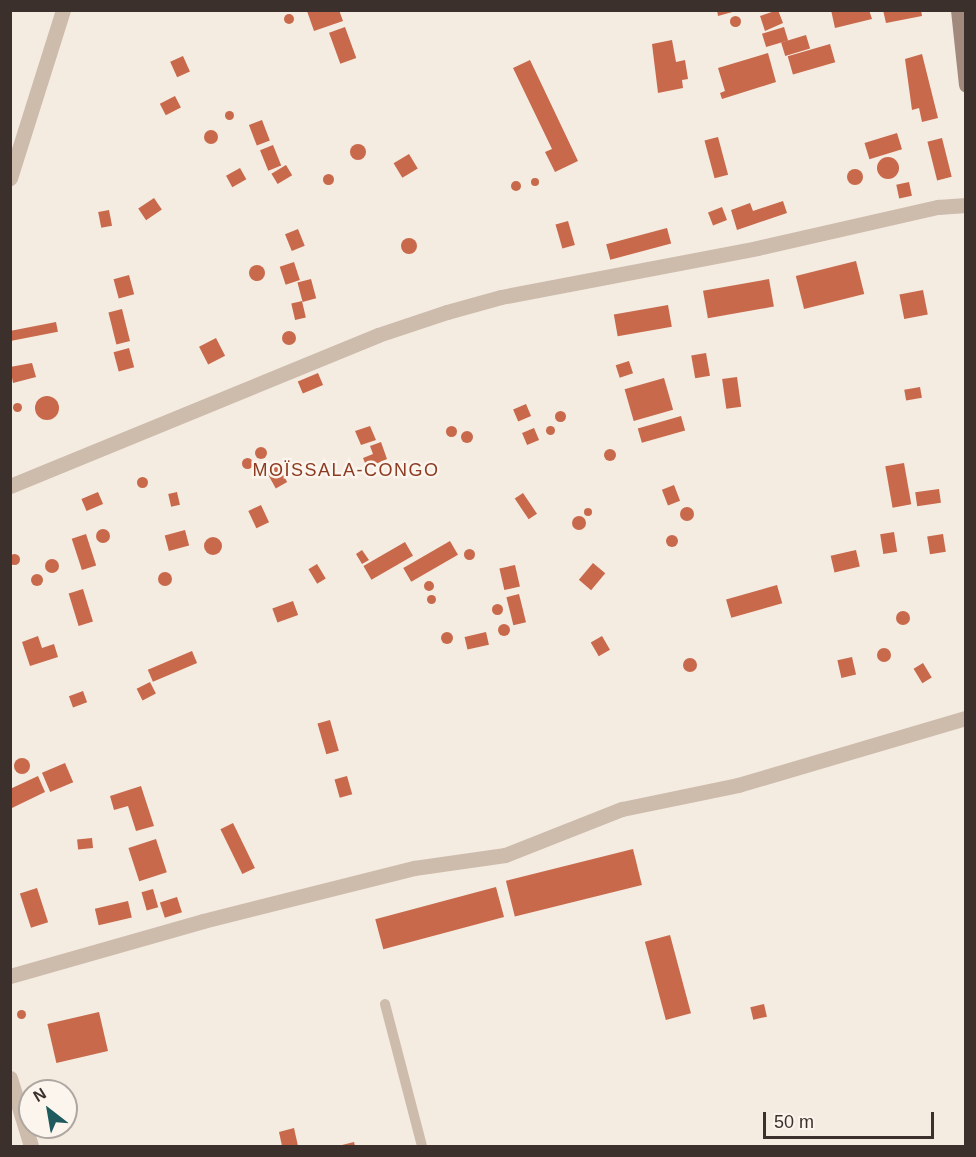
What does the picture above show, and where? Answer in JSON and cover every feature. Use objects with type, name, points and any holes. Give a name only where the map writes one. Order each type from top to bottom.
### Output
[{"type":"street","points":[[10,178],[63,10]]},
{"type":"street","points":[[958,10],[966,85]]},
{"type":"street","points":[[10,486],[378,335],[447,312],[501,297],[757,248],[938,207],[966,205]]},
{"type":"street","points":[[10,976],[203,921],[403,871],[505,855],[622,809],[738,785],[925,727],[966,718]]},
{"type":"street","points":[[10,1078],[31,1146]]},
{"type":"lane","points":[[385,1004],[422,1146]]},
{"type":"building","points":[[339,10],[343,21],[314,31],[307,11]]},
{"type":"building","points":[[717,10],[736,10],[736,11],[718,16]]},
{"type":"building","points":[[778,10],[783,23],[765,31],[760,16]]},
{"type":"building","points":[[831,10],[869,10],[872,19],[835,28]]},
{"type":"building","points":[[883,10],[921,10],[922,16],[886,23]]},
{"type":"building","points":[[289,14],[294,19],[289,24],[284,19]]},
{"type":"building","points":[[735,16],[739,17],[739,25],[735,26],[731,25],[730,21],[731,17]]},
{"type":"building","points":[[345,27],[356,58],[340,64],[329,33]]},
{"type":"building","points":[[784,27],[788,40],[766,47],[762,34]]},
{"type":"building","points":[[806,35],[810,48],[785,56],[781,43]]},
{"type":"building","points":[[672,40],[676,62],[685,60],[688,79],[682,80],[683,88],[658,93],[652,44]]},
{"type":"building","points":[[830,44],[835,62],[793,74],[788,56]]},
{"type":"building","points":[[768,53],[776,82],[722,99],[720,93],[725,91],[718,68]]},
{"type":"building","points":[[922,54],[938,118],[922,122],[919,108],[912,110],[905,59]]},
{"type":"building","points":[[183,56],[190,72],[177,77],[170,62]]},
{"type":"building","points":[[530,60],[578,161],[555,172],[545,152],[552,149],[513,68]]},
{"type":"building","points":[[175,96],[181,108],[166,115],[160,104]]},
{"type":"building","points":[[229,111],[233,115],[229,119],[225,115]]},
{"type":"building","points":[[262,120],[270,141],[257,146],[249,125]]},
{"type":"building","points":[[208,130],[214,130],[218,137],[214,144],[208,144],[204,140],[204,134]]},
{"type":"building","points":[[897,133],[902,149],[869,159],[864,143]]},
{"type":"building","points":[[718,137],[728,175],[715,178],[704,141]]},
{"type":"building","points":[[942,138],[952,177],[937,180],[927,142]]},
{"type":"building","points":[[355,144],[361,144],[366,152],[364,158],[355,160],[350,155],[350,149]]},
{"type":"building","points":[[273,145],[281,165],[268,171],[260,150]]},
{"type":"building","points":[[409,154],[418,169],[402,178],[394,163]]},
{"type":"building","points":[[888,157],[896,160],[899,168],[896,176],[888,179],[880,176],[877,168],[880,160]]},
{"type":"building","points":[[286,165],[292,175],[278,184],[271,174]]},
{"type":"building","points":[[240,168],[246,179],[232,187],[226,176]]},
{"type":"building","points":[[855,169],[863,177],[855,185],[847,177]]},
{"type":"building","points":[[328,173],[334,179],[328,185],[322,179]]},
{"type":"building","points":[[535,178],[539,182],[535,186],[531,182]]},
{"type":"building","points":[[516,181],[520,182],[520,190],[516,191],[512,190],[511,186],[512,182]]},
{"type":"building","points":[[909,182],[912,196],[899,198],[896,185]]},
{"type":"building","points":[[154,198],[162,210],[146,220],[138,209]]},
{"type":"building","points":[[783,201],[787,213],[737,230],[731,210],[750,203],[753,211]]},
{"type":"building","points":[[722,207],[727,220],[713,225],[708,212]]},
{"type":"building","points":[[109,210],[112,226],[101,228],[98,212]]},
{"type":"building","points":[[568,221],[575,245],[562,249],[556,225]]},
{"type":"building","points":[[667,228],[671,243],[610,260],[606,244]]},
{"type":"building","points":[[298,229],[305,246],[292,251],[285,234]]},
{"type":"building","points":[[406,238],[412,238],[417,246],[415,252],[406,254],[401,249],[401,243]]},
{"type":"building","points":[[856,261],[864,294],[804,309],[796,276]]},
{"type":"building","points":[[294,262],[300,280],[286,285],[280,267]]},
{"type":"building","points":[[257,265],[263,267],[265,273],[263,279],[257,281],[251,279],[249,273],[251,267]]},
{"type":"building","points":[[129,275],[134,294],[119,298],[114,279]]},
{"type":"building","points":[[311,279],[316,298],[303,302],[297,283]]},
{"type":"building","points":[[769,279],[774,307],[708,318],[703,291]]},
{"type":"building","points":[[923,290],[928,315],[904,319],[899,295]]},
{"type":"building","points":[[302,301],[306,318],[295,320],[291,303]]},
{"type":"building","points":[[668,305],[672,327],[618,336],[614,315]]},
{"type":"building","points":[[122,309],[130,341],[116,344],[108,312]]},
{"type":"building","points":[[56,322],[58,332],[12,341],[10,331]]},
{"type":"building","points":[[289,331],[294,333],[296,338],[294,343],[289,345],[284,343],[282,338],[284,333]]},
{"type":"building","points":[[216,338],[225,356],[208,364],[199,347]]},
{"type":"building","points":[[129,348],[134,367],[119,371],[114,352]]},
{"type":"building","points":[[706,353],[710,376],[695,378],[691,356]]},
{"type":"building","points":[[629,361],[633,373],[620,378],[616,365]]},
{"type":"building","points":[[32,363],[36,377],[13,383],[10,367]]},
{"type":"building","points":[[318,373],[323,385],[303,394],[298,382]]},
{"type":"building","points":[[737,377],[741,407],[726,409],[722,379]]},
{"type":"building","points":[[664,378],[673,410],[634,421],[625,389]]},
{"type":"building","points":[[920,387],[922,398],[906,401],[904,390]]},
{"type":"building","points":[[47,396],[56,399],[59,408],[56,417],[47,420],[38,417],[35,408],[38,399]]},
{"type":"building","points":[[17,402],[22,407],[17,412],[12,407]]},
{"type":"building","points":[[526,404],[531,416],[518,421],[513,409]]},
{"type":"building","points":[[560,410],[566,416],[560,422],[554,416]]},
{"type":"building","points":[[681,416],[685,430],[642,443],[638,428]]},
{"type":"building","points":[[451,425],[457,431],[451,437],[445,431]]},
{"type":"building","points":[[550,425],[555,430],[550,435],[545,430]]},
{"type":"building","points":[[370,426],[376,440],[361,445],[355,431]]},
{"type":"building","points":[[534,428],[539,440],[527,445],[522,433]]},
{"type":"building","points":[[467,431],[473,437],[467,443],[461,437]]},
{"type":"building","points":[[381,442],[387,459],[367,468],[363,458],[373,454],[370,446]]},
{"type":"building","points":[[261,447],[267,453],[261,459],[255,453]]},
{"type":"building","points":[[612,449],[616,455],[612,461],[608,461],[604,453]]},
{"type":"building","points":[[247,458],[251,459],[251,467],[247,468],[243,467],[242,463],[243,459]]},
{"type":"building","points":[[276,462],[287,482],[276,488],[265,468]]},
{"type":"building","points":[[904,463],[911,504],[893,508],[885,466]]},
{"type":"building","points":[[142,477],[146,478],[146,486],[142,487],[138,486],[137,482],[138,478]]},
{"type":"building","points":[[674,485],[680,501],[668,506],[662,490]]},
{"type":"building","points":[[939,489],[941,503],[917,506],[915,492]]},
{"type":"building","points":[[98,492],[103,504],[87,511],[81,499]]},
{"type":"building","points":[[177,492],[180,505],[171,507],[168,494]]},
{"type":"building","points":[[523,493],[537,514],[529,519],[515,499]]},
{"type":"building","points":[[261,505],[269,522],[256,528],[248,511]]},
{"type":"building","points":[[684,507],[690,507],[694,514],[690,521],[684,521],[680,517],[680,511]]},
{"type":"building","points":[[588,508],[592,512],[588,516],[584,512]]},
{"type":"building","points":[[579,516],[584,518],[586,523],[584,528],[579,530],[574,528],[572,523],[574,518]]},
{"type":"building","points":[[100,529],[106,529],[110,536],[106,543],[100,543],[96,539],[96,533]]},
{"type":"building","points":[[185,530],[189,545],[169,551],[165,535]]},
{"type":"building","points":[[894,532],[897,552],[883,554],[880,534]]},
{"type":"building","points":[[86,534],[96,565],[82,570],[72,539]]},
{"type":"building","points":[[943,534],[946,552],[930,554],[927,537]]},
{"type":"building","points":[[674,535],[678,541],[674,547],[670,547],[666,539]]},
{"type":"building","points":[[209,537],[217,537],[222,542],[220,553],[209,555],[204,550],[204,542]]},
{"type":"building","points":[[450,541],[458,555],[411,582],[403,568]]},
{"type":"building","points":[[405,542],[413,556],[371,580],[363,566]]},
{"type":"building","points":[[469,549],[473,550],[473,558],[469,559],[465,558],[464,554],[465,550]]},
{"type":"building","points":[[362,550],[369,560],[362,564],[356,554]]},
{"type":"building","points":[[856,550],[860,567],[834,572],[831,556]]},
{"type":"building","points":[[14,554],[18,555],[18,563],[14,564],[10,563],[9,559],[10,555]]},
{"type":"building","points":[[52,559],[57,561],[59,566],[57,571],[52,573],[47,571],[45,566],[47,561]]},
{"type":"building","points":[[593,563],[605,573],[591,590],[579,580]]},
{"type":"building","points":[[317,564],[326,579],[317,584],[308,569]]},
{"type":"building","points":[[515,565],[520,586],[504,590],[499,569]]},
{"type":"building","points":[[162,572],[168,572],[172,579],[168,586],[162,586],[158,582],[158,576]]},
{"type":"building","points":[[39,574],[43,580],[39,586],[35,586],[31,578]]},
{"type":"building","points":[[429,581],[433,582],[433,590],[429,591],[425,590],[424,586],[425,582]]},
{"type":"building","points":[[777,585],[782,603],[731,618],[726,600]]},
{"type":"building","points":[[83,589],[93,622],[79,626],[69,593]]},
{"type":"building","points":[[431,594],[436,599],[431,604],[426,599]]},
{"type":"building","points":[[519,594],[526,622],[513,625],[506,597]]},
{"type":"building","points":[[293,601],[298,615],[277,623],[272,609]]},
{"type":"building","points":[[497,604],[501,605],[501,613],[497,614],[493,613],[492,609],[493,605]]},
{"type":"building","points":[[903,611],[908,613],[910,618],[908,623],[903,625],[898,623],[896,618],[898,613]]},
{"type":"building","points":[[504,624],[510,630],[504,636],[498,630]]},
{"type":"building","points":[[449,632],[453,638],[449,644],[445,644],[441,636]]},
{"type":"building","points":[[486,632],[489,645],[467,650],[465,637]]},
{"type":"building","points":[[38,636],[42,648],[54,644],[58,657],[30,666],[22,642]]},
{"type":"building","points":[[602,636],[610,650],[599,656],[591,642]]},
{"type":"building","points":[[881,648],[887,648],[891,655],[887,662],[881,662],[877,658],[877,652]]},
{"type":"building","points":[[192,651],[197,663],[153,682],[148,670]]},
{"type":"building","points":[[852,657],[856,675],[841,678],[837,660]]},
{"type":"building","points":[[687,658],[693,658],[697,665],[693,672],[687,672],[683,668],[683,662]]},
{"type":"building","points":[[923,663],[932,678],[922,683],[914,669]]},
{"type":"building","points":[[150,682],[156,694],[143,700],[137,689]]},
{"type":"building","points":[[83,691],[87,702],[73,707],[69,696]]},
{"type":"building","points":[[330,720],[339,751],[326,754],[318,724]]},
{"type":"building","points":[[19,758],[25,758],[30,766],[28,772],[19,774],[14,769],[14,763]]},
{"type":"building","points":[[65,763],[73,782],[50,792],[42,773]]},
{"type":"building","points":[[38,776],[45,792],[12,808],[10,789]]},
{"type":"building","points":[[347,776],[352,794],[340,798],[335,780]]},
{"type":"building","points":[[141,786],[154,826],[136,831],[128,806],[114,810],[110,796]]},
{"type":"building","points":[[233,823],[255,868],[242,874],[220,829]]},
{"type":"building","points":[[92,838],[93,848],[78,850],[77,840]]},
{"type":"building","points":[[156,839],[167,872],[139,881],[128,848]]},
{"type":"building","points":[[633,849],[642,885],[515,917],[506,881]]},
{"type":"building","points":[[496,887],[504,917],[383,949],[375,919]]},
{"type":"building","points":[[37,888],[48,922],[31,928],[20,894]]},
{"type":"building","points":[[153,889],[158,907],[147,911],[141,892]]},
{"type":"building","points":[[177,897],[182,912],[165,918],[160,903]]},
{"type":"building","points":[[128,901],[132,918],[99,925],[95,909]]},
{"type":"building","points":[[670,935],[691,1013],[666,1020],[645,942]]},
{"type":"building","points":[[764,1004],[767,1017],[753,1020],[750,1007]]},
{"type":"building","points":[[21,1009],[26,1014],[21,1019],[16,1014]]},
{"type":"building","points":[[99,1012],[108,1051],[56,1063],[47,1024]]},
{"type":"building","points":[[294,1128],[298,1146],[282,1146],[279,1132]]},
{"type":"building","points":[[354,1142],[355,1146],[338,1146]]},
{"type":"district","name":"MOÏSSALA-CONGO","points":[[346,470]]}]
